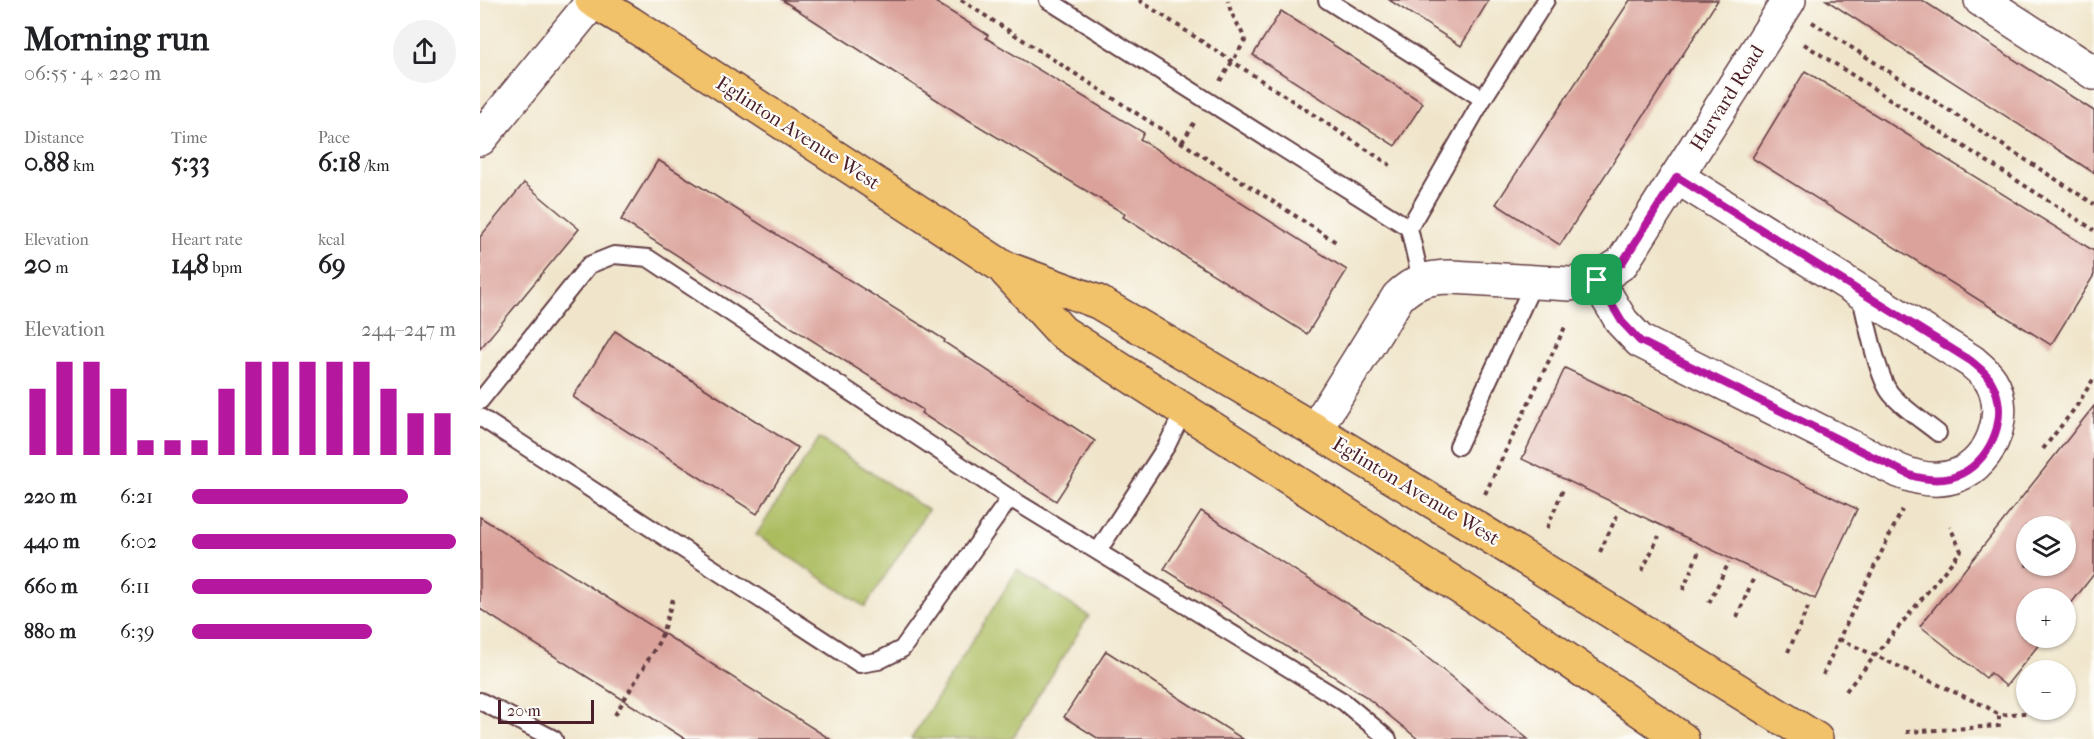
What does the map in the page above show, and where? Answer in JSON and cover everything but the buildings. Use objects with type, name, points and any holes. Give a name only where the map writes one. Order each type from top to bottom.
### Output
[{"type":"main road","name":"Eglinton Avenue West","points":[[593,0],[1003,267],[1098,302],[1495,539],[1815,739]]},
{"type":"main road","name":"Eglinton Avenue West","points":[[1003,267],[1062,332],[1500,613],[1682,739]]},
{"type":"street","points":[[480,139],[593,0]]},
{"type":"street","points":[[1981,0],[2094,73]]},
{"type":"street","name":"Harvard Road","points":[[1421,280],[1452,277],[1570,284],[1597,280],[1622,263],[1788,3]]},
{"type":"street","points":[[1597,280],[1622,322],[1640,341],[1899,471],[1920,478],[1932,479],[1960,475],[1984,453],[1995,438],[1999,413],[1991,381],[1971,361],[1677,177]]},
{"type":"street","points":[[1315,430],[1398,297],[1421,280]]},
{"type":"lane","points":[[1048,0],[1409,228]]},
{"type":"lane","points":[[1327,0],[1483,99]]},
{"type":"lane","points":[[1421,280],[1409,228],[1483,99],[1546,0]]},
{"type":"lane","points":[[480,401],[589,265],[614,255],[648,258],[1010,498],[1344,702],[1388,739]]},
{"type":"lane","points":[[1458,446],[1534,282]]},
{"type":"lane","points":[[1859,289],[1879,368],[1889,391],[1938,433]]},
{"type":"lane","points":[[1098,551],[1167,445],[1184,410]]},
{"type":"lane","points":[[480,417],[860,664],[878,661],[902,649],[1010,498]]},
{"type":"lane","points":[[480,701],[554,739]]},
{"type":"path","points":[[961,0],[1339,244]]},
{"type":"path","points":[[1139,0],[1390,165]]},
{"type":"path","points":[[1182,142],[1245,40],[1241,28],[1232,16],[1228,0]]},
{"type":"path","points":[[1788,3],[2094,204]]},
{"type":"path","points":[[1804,44],[2094,230]]},
{"type":"path","points":[[1485,494],[1565,327]]},
{"type":"path","points":[[2043,449],[2094,378]]},
{"type":"path","points":[[1547,528],[1564,487]]},
{"type":"path","points":[[1823,675],[1902,510]]},
{"type":"path","points":[[1600,552],[1620,511]]},
{"type":"path","points":[[1846,691],[1961,551],[1950,527]]},
{"type":"path","points":[[1642,571],[1659,536]]},
{"type":"path","points":[[1683,590],[1699,551]]},
{"type":"path","points":[[1709,603],[1729,562]]},
{"type":"path","points":[[1737,617],[1754,577]]},
{"type":"path","points":[[615,715],[660,640],[673,599]]},
{"type":"path","points":[[1788,652],[1808,607]]},
{"type":"path","points":[[1839,639],[1987,707],[1999,715],[2016,714]]},
{"type":"path","points":[[1906,732],[1999,726],[1999,715]]},
{"type":"green space","points":[[819,438],[928,510],[865,607],[756,535]]},
{"type":"green space","points":[[1017,570],[1089,616],[1012,739],[911,739]]},
{"type":"route","points":[[1677,177],[1859,289],[1982,370],[1991,381],[1996,395],[1999,413],[1995,438],[1970,468],[1960,475],[1932,479],[1920,478],[1899,471],[1640,341],[1622,322],[1597,280],[1622,263],[1677,177]]}]
